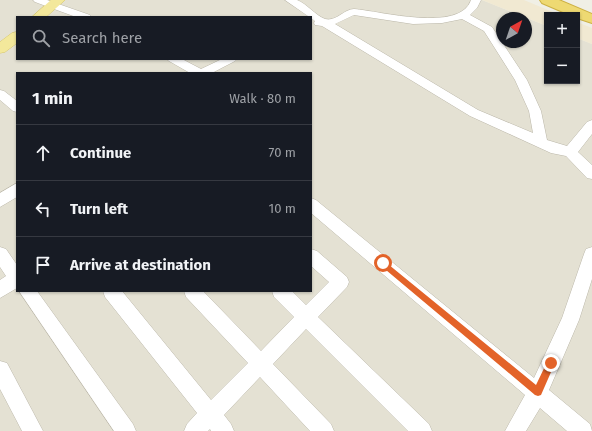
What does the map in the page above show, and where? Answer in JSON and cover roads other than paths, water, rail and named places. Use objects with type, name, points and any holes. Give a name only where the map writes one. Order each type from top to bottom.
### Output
[{"type":"highway","points":[[547,0],[592,19]]},
{"type":"main road","points":[[39,16],[55,3]]},
{"type":"main road","points":[[0,48],[16,37]]},
{"type":"street","points":[[38,0],[55,3],[84,16]]},
{"type":"street","points":[[290,0],[474,113],[556,149],[570,152],[592,174]]},
{"type":"street","points":[[312,26],[322,21],[336,21],[352,12],[413,21],[442,20],[463,16],[474,6],[476,0]]},
{"type":"street","points":[[463,16],[488,29],[521,80],[535,111],[541,142]]},
{"type":"street","points":[[175,60],[197,72]]},
{"type":"street","points":[[205,72],[229,60]]},
{"type":"street","points":[[0,94],[16,107]]},
{"type":"street","points":[[570,152],[592,125]]},
{"type":"street","points":[[0,202],[16,190]]},
{"type":"street","points":[[312,205],[583,431]]},
{"type":"street","points":[[0,254],[16,277]]},
{"type":"street","points":[[515,431],[538,392],[570,320],[592,255]]},
{"type":"street","points":[[194,431],[341,282],[312,257]]},
{"type":"street","points":[[0,290],[16,279]]},
{"type":"street","points":[[27,292],[126,431]]},
{"type":"street","points":[[112,292],[224,431]]},
{"type":"street","points":[[193,292],[324,431]]},
{"type":"street","points":[[281,292],[422,431]]},
{"type":"street","points":[[0,370],[33,431]]}]
